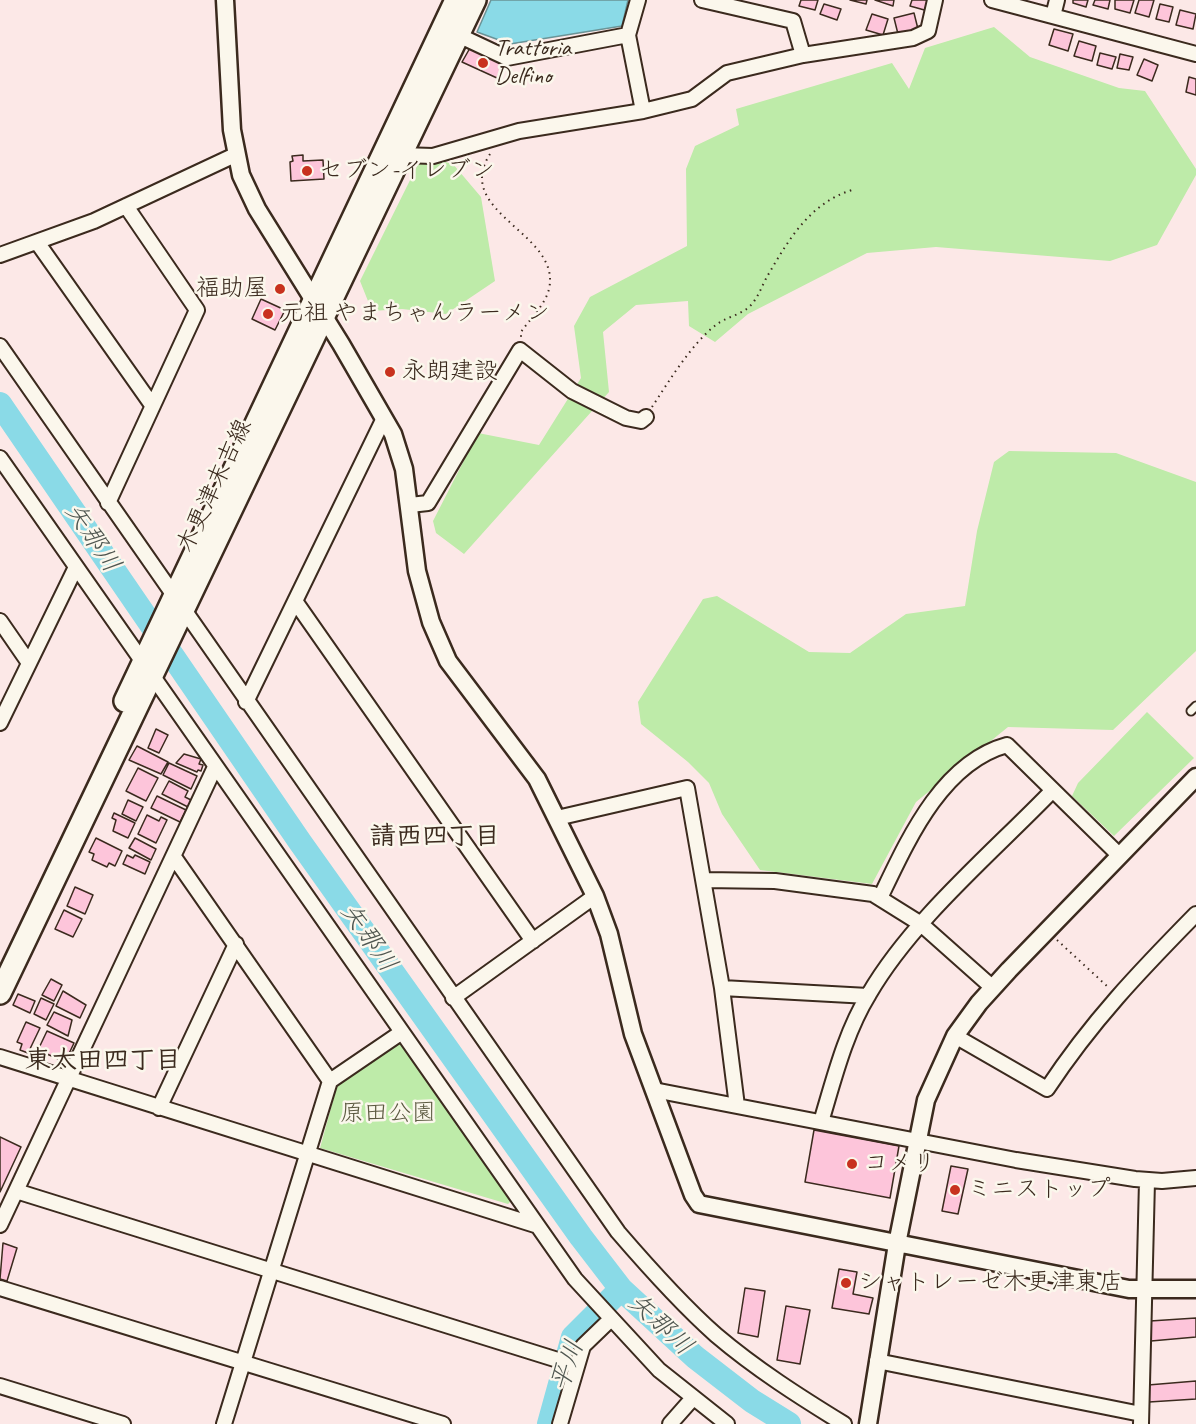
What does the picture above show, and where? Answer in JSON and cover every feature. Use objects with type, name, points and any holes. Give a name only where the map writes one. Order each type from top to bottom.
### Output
[{"type":"main road","name":"木更津末吉線","points":[[0,993],[318,307],[456,0]]},
{"type":"main road","name":"木更津末吉線","points":[[318,307],[400,154],[475,0]]},
{"type":"main road","name":"木更津末吉線","points":[[0,961],[148,670]]},
{"type":"street","points":[[225,0],[235,155],[257,208],[384,418],[401,455],[410,505],[417,571],[430,622],[441,648],[531,770],[595,896],[609,934],[633,1034],[693,1195],[699,1204],[1144,1290],[1196,1289]]},
{"type":"street","points":[[638,0],[628,35],[643,111]]},
{"type":"street","points":[[702,0],[794,21],[803,55]]},
{"type":"street","points":[[400,154],[433,156],[539,127],[643,111],[692,99],[727,73],[803,55],[913,38],[928,32],[935,0]]},
{"type":"street","points":[[992,0],[1196,54]]},
{"type":"street","points":[[1053,16],[1057,0]]},
{"type":"street","points":[[458,35],[507,58],[628,35]]},
{"type":"street","points":[[0,255],[126,206],[235,155]]},
{"type":"street","points":[[108,503],[198,310],[126,206]]},
{"type":"street","points":[[37,242],[152,405]]},
{"type":"street","points":[[0,346],[178,605],[618,1232],[665,1285],[717,1335],[756,1366],[844,1424]]},
{"type":"street","points":[[410,505],[428,503],[520,350],[572,391],[626,418],[641,421],[646,417]]},
{"type":"street","points":[[246,702],[384,418]]},
{"type":"street","points":[[0,458],[575,1279],[659,1370],[727,1424]]},
{"type":"street","points":[[0,723],[76,567]]},
{"type":"street","points":[[295,601],[533,941]]},
{"type":"street","points":[[0,621],[29,663]]},
{"type":"street","points":[[880,898],[913,829],[955,776],[987,751],[1007,745],[1120,856]]},
{"type":"street","points":[[0,1225],[215,767]]},
{"type":"street","points":[[868,1424],[916,1140],[926,1100],[955,1036],[993,988],[1195,779]]},
{"type":"street","points":[[557,818],[687,788],[722,988],[737,1106]]},
{"type":"street","points":[[821,1122],[848,1037],[868,996],[902,946],[1052,791]]},
{"type":"street","points":[[174,856],[330,1081]]},
{"type":"street","points":[[704,880],[775,881],[873,894],[921,924],[993,988]]},
{"type":"street","points":[[453,998],[595,896]]},
{"type":"street","points":[[955,1036],[1047,1089],[1092,1024],[1116,995],[1196,914]]},
{"type":"street","points":[[159,1108],[236,945]]},
{"type":"street","points":[[722,988],[868,996]]},
{"type":"street","points":[[224,1424],[330,1081],[402,1032]]},
{"type":"street","points":[[0,1057],[535,1225]]},
{"type":"street","points":[[654,1090],[916,1140],[1147,1180],[1196,1178]]},
{"type":"street","points":[[877,1361],[1141,1419],[1147,1180]]},
{"type":"street","points":[[16,1191],[570,1364]]},
{"type":"street","points":[[0,1288],[443,1424]]},
{"type":"street","points":[[560,1424],[570,1364],[605,1312]]},
{"type":"street","points":[[0,1386],[123,1424]]},
{"type":"street","points":[[670,1424],[693,1398]]},
{"type":"path","points":[[501,136],[483,165],[481,175],[485,190],[491,202],[511,225],[537,247],[544,258],[550,280],[544,300],[521,332],[520,350]]},
{"type":"path","points":[[646,417],[677,371],[716,325],[741,312],[754,301],[780,254],[812,212],[825,201],[852,190]]},
{"type":"path","points":[[1048,931],[1116,995]]},
{"type":"green space","points":[[994,27],[1030,57],[1119,88],[1145,91],[1196,169],[1196,175],[1157,245],[1110,261],[936,247],[867,253],[748,314],[715,342],[689,326],[688,301],[636,305],[603,332],[609,392],[464,554],[436,533],[433,521],[478,433],[539,445],[581,378],[574,326],[590,297],[687,246],[686,169],[695,146],[739,125],[736,109],[892,63],[909,89],[925,48]]},
{"type":"green space","points":[[422,156],[453,164],[481,197],[495,281],[446,314],[402,309],[372,311],[360,281]]},
{"type":"green space","points":[[1009,451],[1116,453],[1196,482],[1196,651],[1113,730],[1008,727],[916,802],[872,884],[760,870],[722,814],[709,783],[688,762],[641,724],[638,702],[703,599],[717,596],[809,652],[850,653],[906,614],[965,606],[977,531],[994,462]]},
{"type":"green space","points":[[1147,712],[1194,758],[1114,836],[1072,796],[1078,783]]},
{"type":"green space","name":"原田公園","points":[[397,1040],[403,1043],[511,1201],[508,1204],[320,1148],[337,1086]]},
{"type":"water","points":[[491,0],[628,0],[622,26],[510,44],[477,32]]},
{"type":"building","points":[[801,0],[818,0],[815,10],[799,6]]},
{"type":"building","points":[[850,0],[867,0],[866,4]]},
{"type":"building","points":[[875,0],[894,0],[893,6]]},
{"type":"building","points":[[912,0],[931,0],[928,11],[910,6]]},
{"type":"building","points":[[1073,0],[1088,0],[1086,7],[1073,3]]},
{"type":"building","points":[[1095,0],[1110,0],[1108,9],[1093,5]]},
{"type":"building","points":[[1115,0],[1134,0],[1130,13],[1115,9]]},
{"type":"building","points":[[1139,0],[1154,0],[1149,17],[1135,13]]},
{"type":"building","points":[[824,4],[841,9],[837,20],[820,14]]},
{"type":"building","points":[[1160,4],[1173,7],[1169,22],[1156,19]]},
{"type":"building","points":[[1180,10],[1196,14],[1193,29],[1176,25]]},
{"type":"building","points":[[914,13],[918,29],[898,34],[894,18]]},
{"type":"building","points":[[872,14],[888,19],[883,35],[866,30]]},
{"type":"building","points":[[1054,29],[1073,34],[1068,51],[1049,45]]},
{"type":"building","points":[[1079,41],[1096,46],[1092,61],[1074,56]]},
{"type":"building","name":"Trattoria Delfino","points":[[470,48],[504,64],[497,78],[462,62]]},
{"type":"building","points":[[1100,53],[1116,57],[1112,69],[1097,65]]},
{"type":"building","points":[[1120,54],[1133,57],[1129,70],[1117,68]]},
{"type":"building","points":[[1144,59],[1158,65],[1152,81],[1137,75]]},
{"type":"building","points":[[1189,77],[1196,79],[1196,95],[1186,92]]},
{"type":"building","name":"セブン-イレブン","points":[[303,155],[303,161],[323,160],[324,179],[291,181],[292,156]]},
{"type":"building","name":"元祖 やまちゃんラーメン","points":[[261,299],[285,310],[275,330],[252,319]]},
{"type":"building","points":[[156,729],[168,735],[159,753],[148,748]]},
{"type":"building","points":[[137,746],[168,762],[161,774],[129,760]]},
{"type":"building","points":[[184,754],[201,759],[199,764],[203,765],[201,771],[197,772],[176,763]]},
{"type":"building","points":[[169,763],[197,776],[191,789],[163,775]]},
{"type":"building","points":[[138,768],[158,778],[146,801],[126,791]]},
{"type":"building","points":[[169,781],[188,791],[185,797],[191,800],[188,807],[162,794]]},
{"type":"building","points":[[157,796],[186,810],[180,822],[151,808]]},
{"type":"building","points":[[128,800],[143,807],[136,821],[122,814]]},
{"type":"building","points":[[114,813],[135,823],[128,838],[113,831],[116,820],[112,818]]},
{"type":"building","points":[[147,815],[159,821],[161,817],[167,820],[156,843],[138,834]]},
{"type":"building","points":[[96,838],[122,851],[115,866],[109,863],[107,867],[92,860],[94,854],[89,852]]},
{"type":"building","points":[[135,838],[156,849],[151,860],[129,848]]},
{"type":"building","points":[[127,855],[133,858],[135,855],[150,862],[145,874],[123,864]]},
{"type":"building","points":[[75,887],[93,895],[85,914],[67,906]]},
{"type":"building","points":[[64,910],[82,919],[73,937],[55,929]]},
{"type":"building","points":[[51,979],[62,985],[54,1001],[42,995]]},
{"type":"building","points":[[63,991],[86,1005],[80,1018],[56,1006]]},
{"type":"building","points":[[18,994],[35,1001],[30,1013],[13,1005]]},
{"type":"building","points":[[41,998],[54,1004],[46,1020],[34,1014]]},
{"type":"building","points":[[54,1012],[72,1020],[68,1036],[47,1025]]},
{"type":"building","points":[[26,1022],[40,1028],[28,1053],[20,1050],[22,1044],[17,1042]]},
{"type":"building","points":[[47,1031],[74,1043],[65,1062],[38,1050]]},
{"type":"building","name":"コメリ","points":[[814,1130],[899,1146],[890,1198],[805,1182]]},
{"type":"building","points":[[0,1137],[21,1147],[0,1192]]},
{"type":"building","name":"ミニストップ","points":[[951,1166],[968,1169],[958,1214],[942,1211]]},
{"type":"building","points":[[3,1243],[17,1248],[7,1281],[0,1279]]},
{"type":"building","name":"シャトレーゼ木更津東店","points":[[839,1269],[857,1272],[853,1294],[873,1298],[869,1314],[832,1308]]},
{"type":"building","points":[[745,1288],[765,1291],[758,1337],[738,1333]]},
{"type":"building","points":[[786,1306],[810,1310],[800,1364],[777,1360]]},
{"type":"building","points":[[1196,1318],[1196,1337],[1151,1341],[1150,1321]]},
{"type":"building","points":[[1196,1381],[1196,1399],[1149,1402],[1148,1385]]},
{"type":"waterway","name":"矢那川","points":[[0,404],[300,842],[581,1237],[621,1289],[695,1357],[752,1401],[789,1424]]},
{"type":"waterway","name":"平川","points":[[549,1424],[573,1337],[621,1289]]},
{"type":"place","name":"Trattoria Delfino","points":[[483,63]]},
{"type":"place","name":"セブン-イレブン","points":[[307,171]]},
{"type":"place","name":"福助屋","points":[[280,289]]},
{"type":"place","name":"元祖 やまちゃんラーメン","points":[[268,314]]},
{"type":"place","name":"永朗建設","points":[[390,372]]},
{"type":"place","name":"コメリ","points":[[852,1164]]},
{"type":"place","name":"ミニストップ","points":[[955,1190]]},
{"type":"place","name":"シャトレーゼ木更津東店","points":[[846,1283]]},
{"type":"district","name":"請西四丁目","points":[[435,837]]},
{"type":"district","name":"東太田四丁目","points":[[103,1061]]}]
